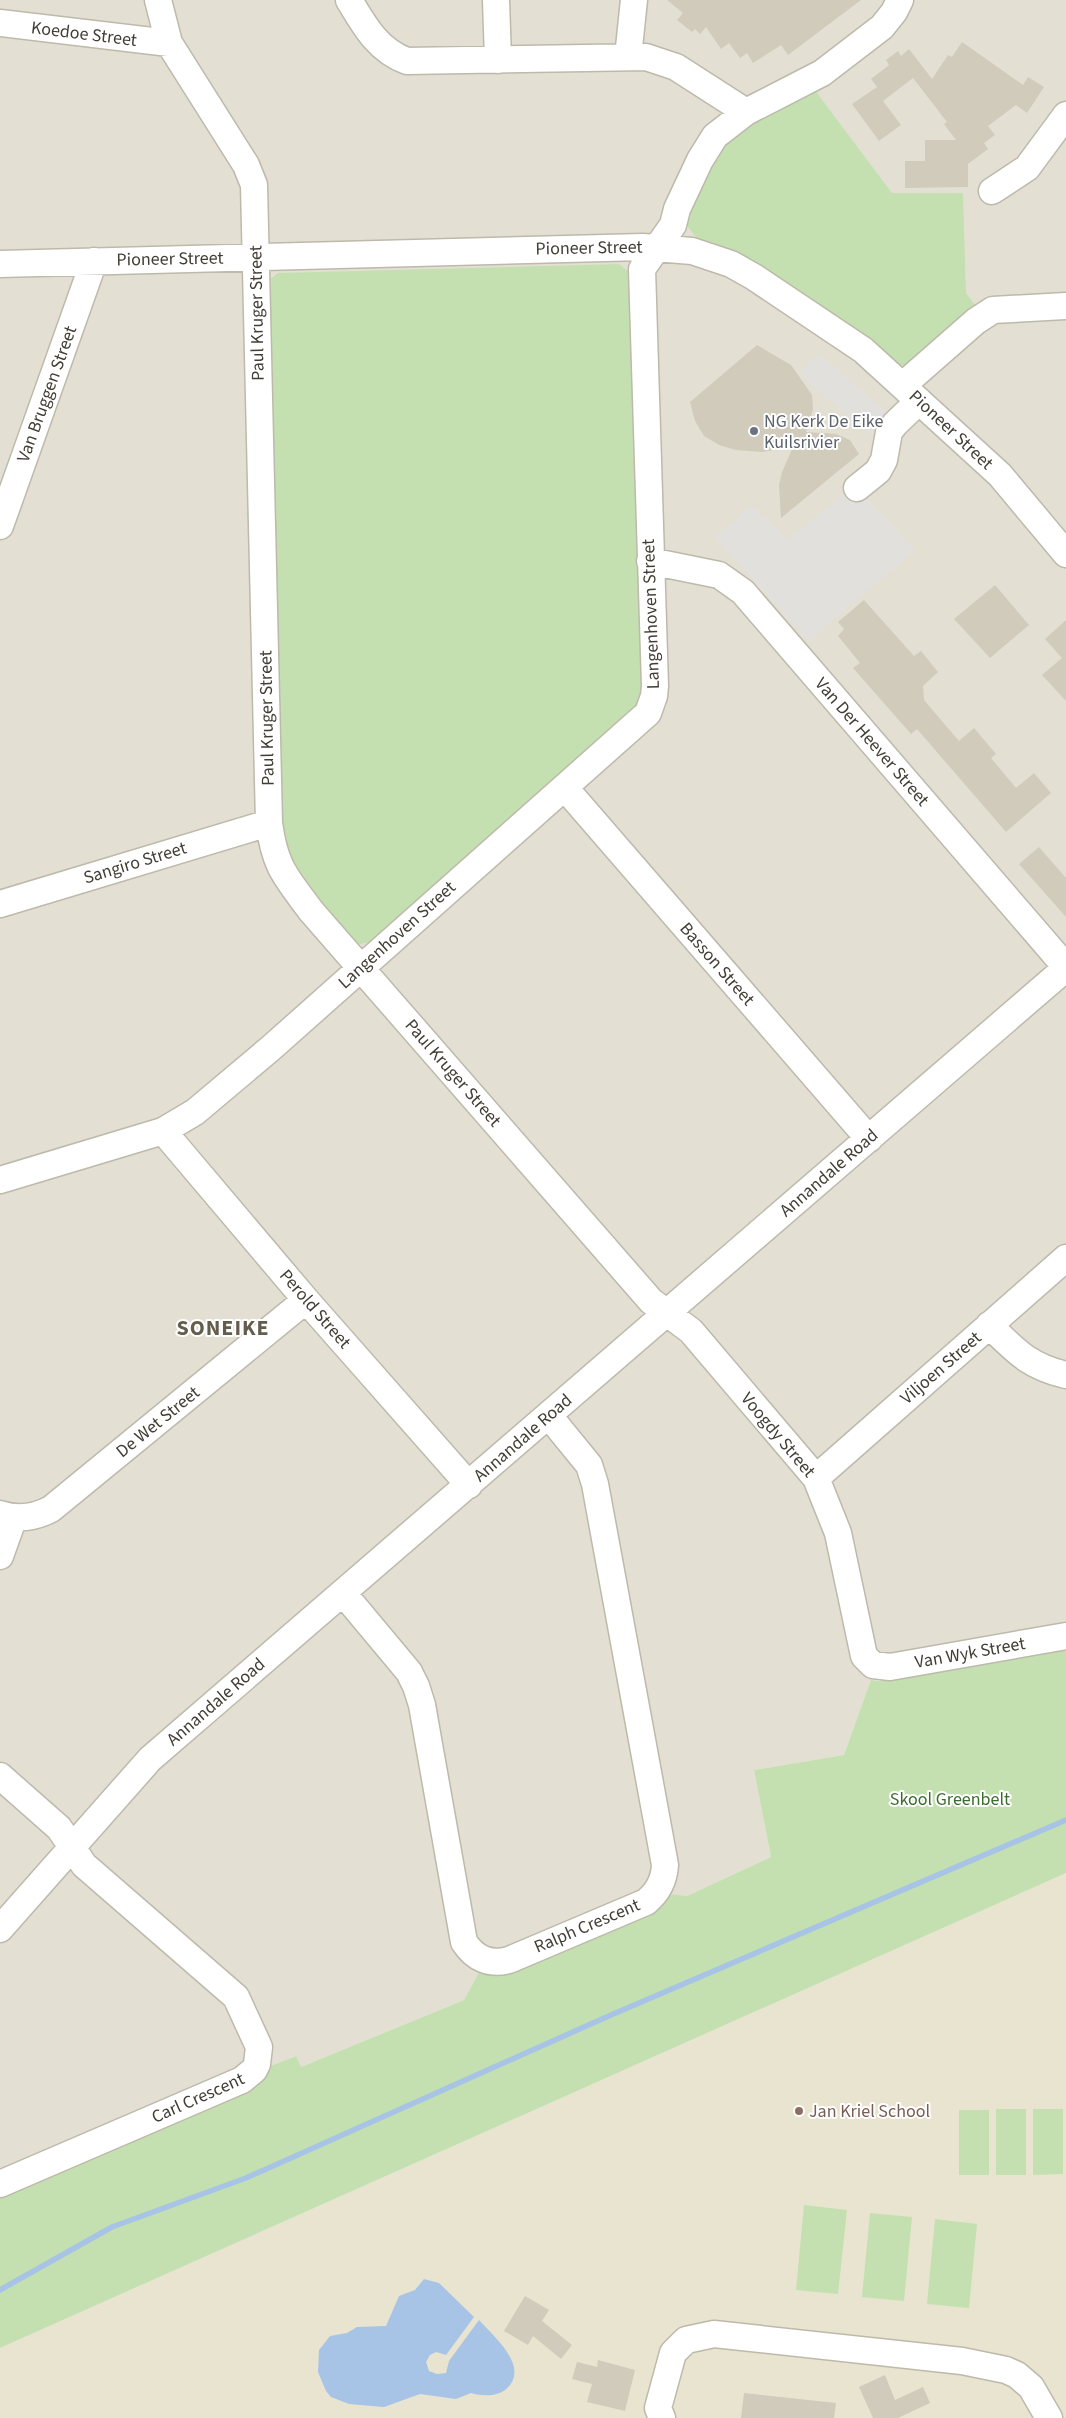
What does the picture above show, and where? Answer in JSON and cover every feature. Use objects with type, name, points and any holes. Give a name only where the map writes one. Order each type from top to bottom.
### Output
[{"type":"street","name":"Paul Kruger Street","points":[[158,0],[169,43],[250,172],[254,198],[269,823],[274,855],[285,876],[311,910],[650,1302],[668,1314]]},
{"type":"street","points":[[349,0],[372,36],[387,52],[399,58],[415,62],[646,57],[668,64],[746,112]]},
{"type":"street","points":[[496,0],[498,60]]},
{"type":"street","points":[[628,57],[634,0]]},
{"type":"street","name":"Langenhoven Street","points":[[0,1180],[163,1131],[202,1106],[643,719],[652,706],[655,686],[642,269],[672,225],[677,209],[707,147],[725,126],[746,112],[822,73],[882,27],[894,12],[900,0]]},
{"type":"street","name":"Koedoe Street","points":[[0,23],[169,43]]},
{"type":"street","points":[[992,191],[1027,168],[1066,114]]},
{"type":"street","name":"Pioneer Street","points":[[0,264],[657,247],[711,257],[754,277],[863,350],[1000,475],[1066,554]]},
{"type":"street","name":"Van Bruggen Street","points":[[0,526],[94,261]]},
{"type":"street","points":[[857,488],[878,471],[884,460],[889,432],[911,393],[976,321],[992,310],[1002,308],[1066,306]]},
{"type":"street","name":"Van Der Heever Street","points":[[650,561],[719,575],[743,592],[1066,967]]},
{"type":"street","name":"Basson Street","points":[[565,788],[869,1139]]},
{"type":"street","name":"Sangiro Street","points":[[0,904],[269,823]]},
{"type":"street","name":"Annandale Road","points":[[0,1928],[150,1759],[668,1314],[1066,967]]},
{"type":"street","name":"Perold Street","points":[[163,1131],[306,1300],[468,1485]]},
{"type":"street","name":"Viljoen Street","points":[[816,1478],[1066,1258]]},
{"type":"street","name":"De Wet Street","points":[[7,1516],[33,1517],[51,1509],[306,1300]]},
{"type":"street","name":"Voogdy Street","points":[[668,1314],[691,1331],[816,1478],[838,1532],[864,1656],[873,1665]]},
{"type":"street","points":[[989,1325],[1027,1361],[1044,1370],[1066,1376]]},
{"type":"street","name":"Ralph Crescent","points":[[343,1593],[409,1672],[416,1686],[422,1704],[464,1942],[469,1949],[482,1959],[491,1962],[509,1960],[646,1902],[652,1897],[661,1884],[665,1865],[595,1484],[590,1465],[549,1416]]},
{"type":"street","points":[[0,1556],[7,1516]]},
{"type":"street","name":"Van Wyk Street","points":[[873,1665],[890,1667],[1066,1636]]},
{"type":"street","name":"Carl Crescent","points":[[0,1776],[59,1828],[84,1865],[236,1997],[256,2039],[259,2056],[254,2070],[242,2080],[0,2184]]},
{"type":"street","points":[[662,2418],[658,2408],[673,2353],[686,2340],[714,2334],[962,2361],[1006,2370],[1031,2387],[1049,2418]]},
{"type":"shaded area","points":[[0,0],[1066,0],[1066,1641],[875,1670],[844,1755],[754,1770],[771,1857],[687,1896],[482,1967],[464,2000],[301,2067],[295,2056],[0,2186]]},
{"type":"shaded area","points":[[819,355],[891,416],[878,432],[874,430],[869,435],[799,373]]},
{"type":"shaded area","points":[[854,485],[915,550],[808,641],[715,537],[751,506],[788,540]]},
{"type":"shaded area","name":"Jan Kriel School","points":[[1066,1873],[1066,2418],[0,2418],[0,2348]]},
{"type":"green space","points":[[814,89],[892,193],[963,193],[966,293],[978,309],[911,365],[898,365],[699,241],[688,227],[686,214],[726,137]]},
{"type":"green space","points":[[619,264],[629,272],[644,684],[642,702],[371,942],[359,944],[354,942],[297,877],[282,848],[268,281],[278,273]]},
{"type":"green space","name":"Skool Greenbelt","points":[[1066,1647],[1066,1873],[0,2348],[0,2196],[268,2067],[296,2056],[301,2067],[464,2000],[482,1967],[667,1894],[687,1896],[771,1857],[754,1770],[844,1755],[871,1680],[880,1681]]},
{"type":"green space","points":[[996,2109],[1026,2109],[1026,2175],[996,2175]]},
{"type":"green space","points":[[1033,2109],[1063,2109],[1063,2174],[1033,2175]]},
{"type":"green space","points":[[959,2110],[989,2110],[989,2175],[959,2175]]},
{"type":"green space","points":[[804,2205],[847,2210],[838,2294],[796,2290]]},
{"type":"green space","points":[[870,2213],[912,2217],[904,2301],[862,2297]]},
{"type":"green space","points":[[935,2219],[977,2224],[969,2308],[927,2304]]},
{"type":"water","points":[[424,2279],[439,2283],[474,2317],[446,2355],[436,2352],[430,2355],[426,2362],[429,2371],[437,2374],[446,2373],[449,2361],[479,2320],[501,2344],[513,2363],[512,2381],[505,2390],[493,2395],[471,2393],[456,2399],[420,2394],[384,2407],[349,2404],[331,2397],[326,2391],[318,2372],[319,2350],[330,2336],[347,2333],[357,2327],[386,2326],[399,2296],[415,2290]]},
{"type":"building","points":[[667,0],[861,0],[788,55],[781,45],[753,63],[747,53],[740,58],[729,43],[721,49],[706,27],[700,34],[695,29],[692,32],[677,20],[683,13]]},
{"type":"building","points":[[962,42],[1023,85],[1028,77],[1044,87],[1027,113],[1016,105],[988,126],[995,135],[984,143],[988,149],[968,164],[968,187],[905,188],[905,161],[925,161],[925,140],[956,140],[944,124],[947,122],[913,78],[883,101],[901,125],[879,141],[852,104],[877,87],[871,79],[889,65],[886,60],[898,51],[901,56],[909,49],[932,79],[948,55],[952,57]]},
{"type":"building","name":"NG Kerk De Eike Kuilsrivier","points":[[757,345],[791,365],[812,395],[813,409],[806,432],[836,434],[850,440],[859,454],[781,518],[779,485],[782,472],[793,447],[762,452],[736,450],[719,445],[704,436],[695,421],[690,402]]},
{"type":"building","points":[[995,585],[1029,625],[990,658],[954,619]]},
{"type":"building","points":[[864,600],[914,656],[921,651],[938,672],[923,686],[924,700],[959,741],[974,728],[996,754],[991,758],[1016,788],[1034,773],[1051,793],[1006,832],[917,729],[911,734],[853,668],[860,663],[838,636],[844,629],[838,622]]},
{"type":"building","points":[[1066,620],[1066,701],[1042,675],[1062,658],[1045,639]]},
{"type":"building","points":[[1039,847],[1066,878],[1066,917],[1019,864]]},
{"type":"building","points":[[525,2296],[549,2310],[542,2321],[572,2345],[561,2359],[533,2336],[528,2345],[504,2331]]},
{"type":"building","points":[[598,2360],[635,2370],[625,2411],[587,2402],[592,2384],[572,2379],[577,2362],[597,2367]]},
{"type":"building","points":[[885,2375],[895,2400],[923,2387],[930,2403],[898,2418],[873,2418],[859,2387]]},
{"type":"building","points":[[744,2393],[836,2403],[834,2418],[741,2418]]},
{"type":"waterway","points":[[0,2290],[112,2227],[246,2178],[611,2015],[1066,1820]]},
{"type":"place","name":"NG Kerk De Eike Kuilsrivier","points":[[754,431]]},
{"type":"place","name":"Jan Kriel School","points":[[799,2111]]},
{"type":"district","name":"SONEIKE","points":[[223,1328]]}]
